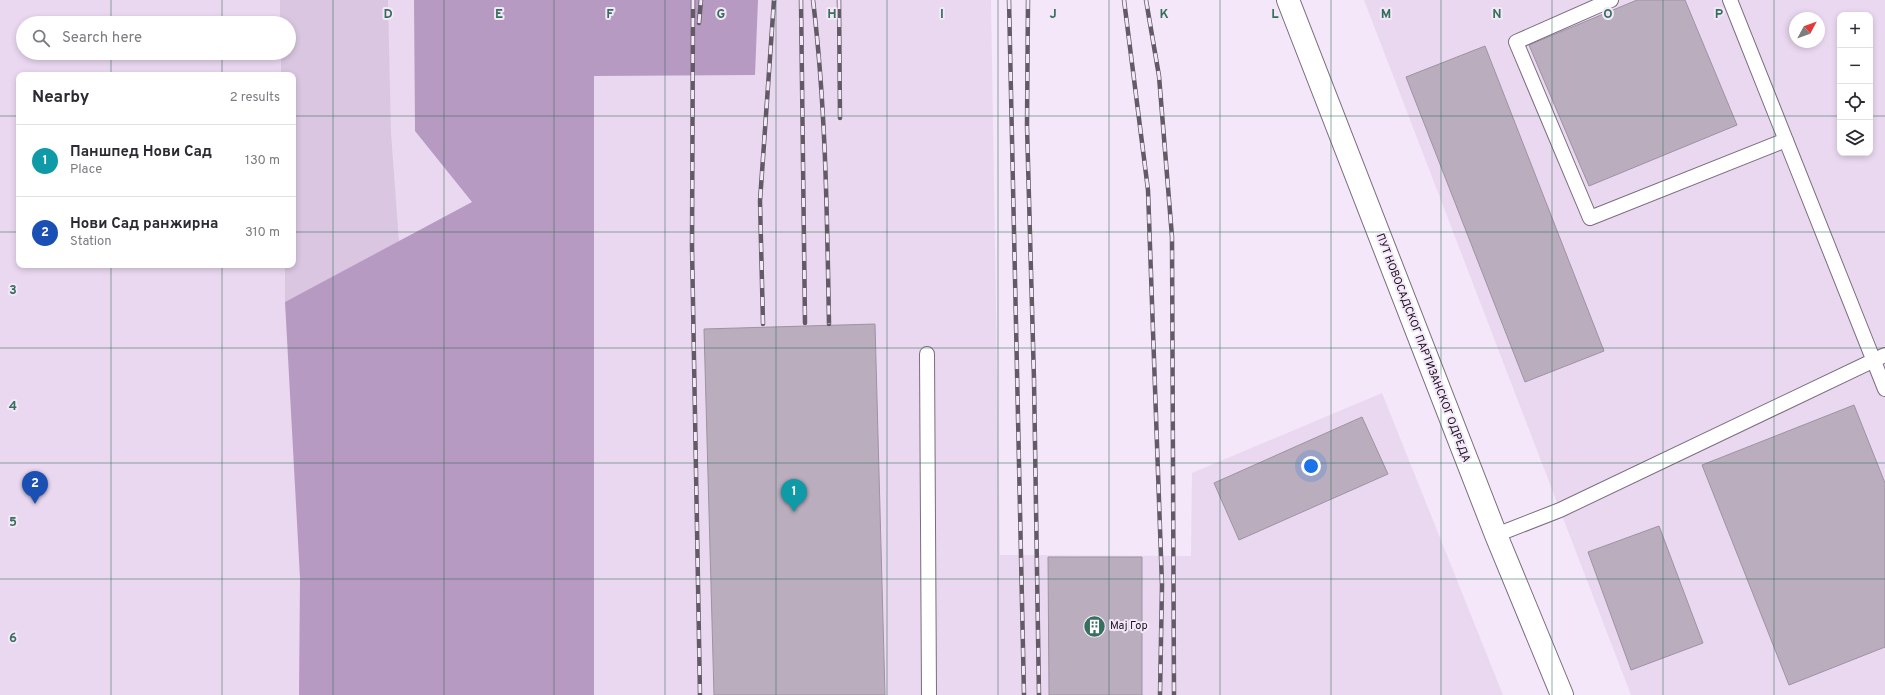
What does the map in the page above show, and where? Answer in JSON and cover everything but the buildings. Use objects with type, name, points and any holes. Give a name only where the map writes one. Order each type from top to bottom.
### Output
[{"type":"street","name":"ПУТ НОВОСАДСКОГ ПАРТИЗАНСКОГ ОДРЕДА","points":[[1288,0],[1496,535],[1562,695]]},
{"type":"lane","points":[[1611,0],[1516,42],[1590,218],[1786,140]]},
{"type":"lane","points":[[1730,0],[1786,140],[1879,357],[1885,389]]},
{"type":"lane","points":[[927,354],[928,695]]},
{"type":"lane","points":[[1496,535],[1560,510],[1879,357]]},
{"type":"shaded area","points":[[0,0],[991,0],[1000,555],[1191,556],[1192,473],[1382,393],[1503,695],[0,695]]},
{"type":"shaded area","points":[[280,0],[388,0],[391,133],[399,242],[285,302],[285,268],[296,268],[296,72],[281,72],[281,60],[296,60],[296,16],[280,16]]},
{"type":"shaded area","points":[[414,0],[758,0],[755,75],[594,76],[594,695],[299,695],[300,578],[285,302],[472,202],[415,131]]},
{"type":"shaded area","points":[[1364,0],[1885,0],[1885,695],[1631,695]]},
{"type":"railway","points":[[693,0],[692,247],[700,695]]},
{"type":"railway","points":[[699,23],[701,0]]},
{"type":"railway","points":[[763,324],[760,201],[774,0]]},
{"type":"railway","points":[[801,0],[805,323]]},
{"type":"railway","points":[[813,0],[821,81],[829,324]]},
{"type":"railway","points":[[839,0],[840,118]]},
{"type":"railway","points":[[1009,0],[1024,695]]},
{"type":"railway","points":[[1028,0],[1027,126],[1034,380],[1039,695]]},
{"type":"railway","points":[[1124,0],[1148,190],[1162,585],[1160,695]]},
{"type":"railway","points":[[1146,0],[1159,76],[1172,237],[1174,695]]},
{"type":"place","name":"Нови Сад ранжирна","points":[[35,504]]},
{"type":"place","name":"Паншпед Нови Сад","points":[[794,512]]},
{"type":"place","name":"Мај Гор","points":[[1095,626]]}]
